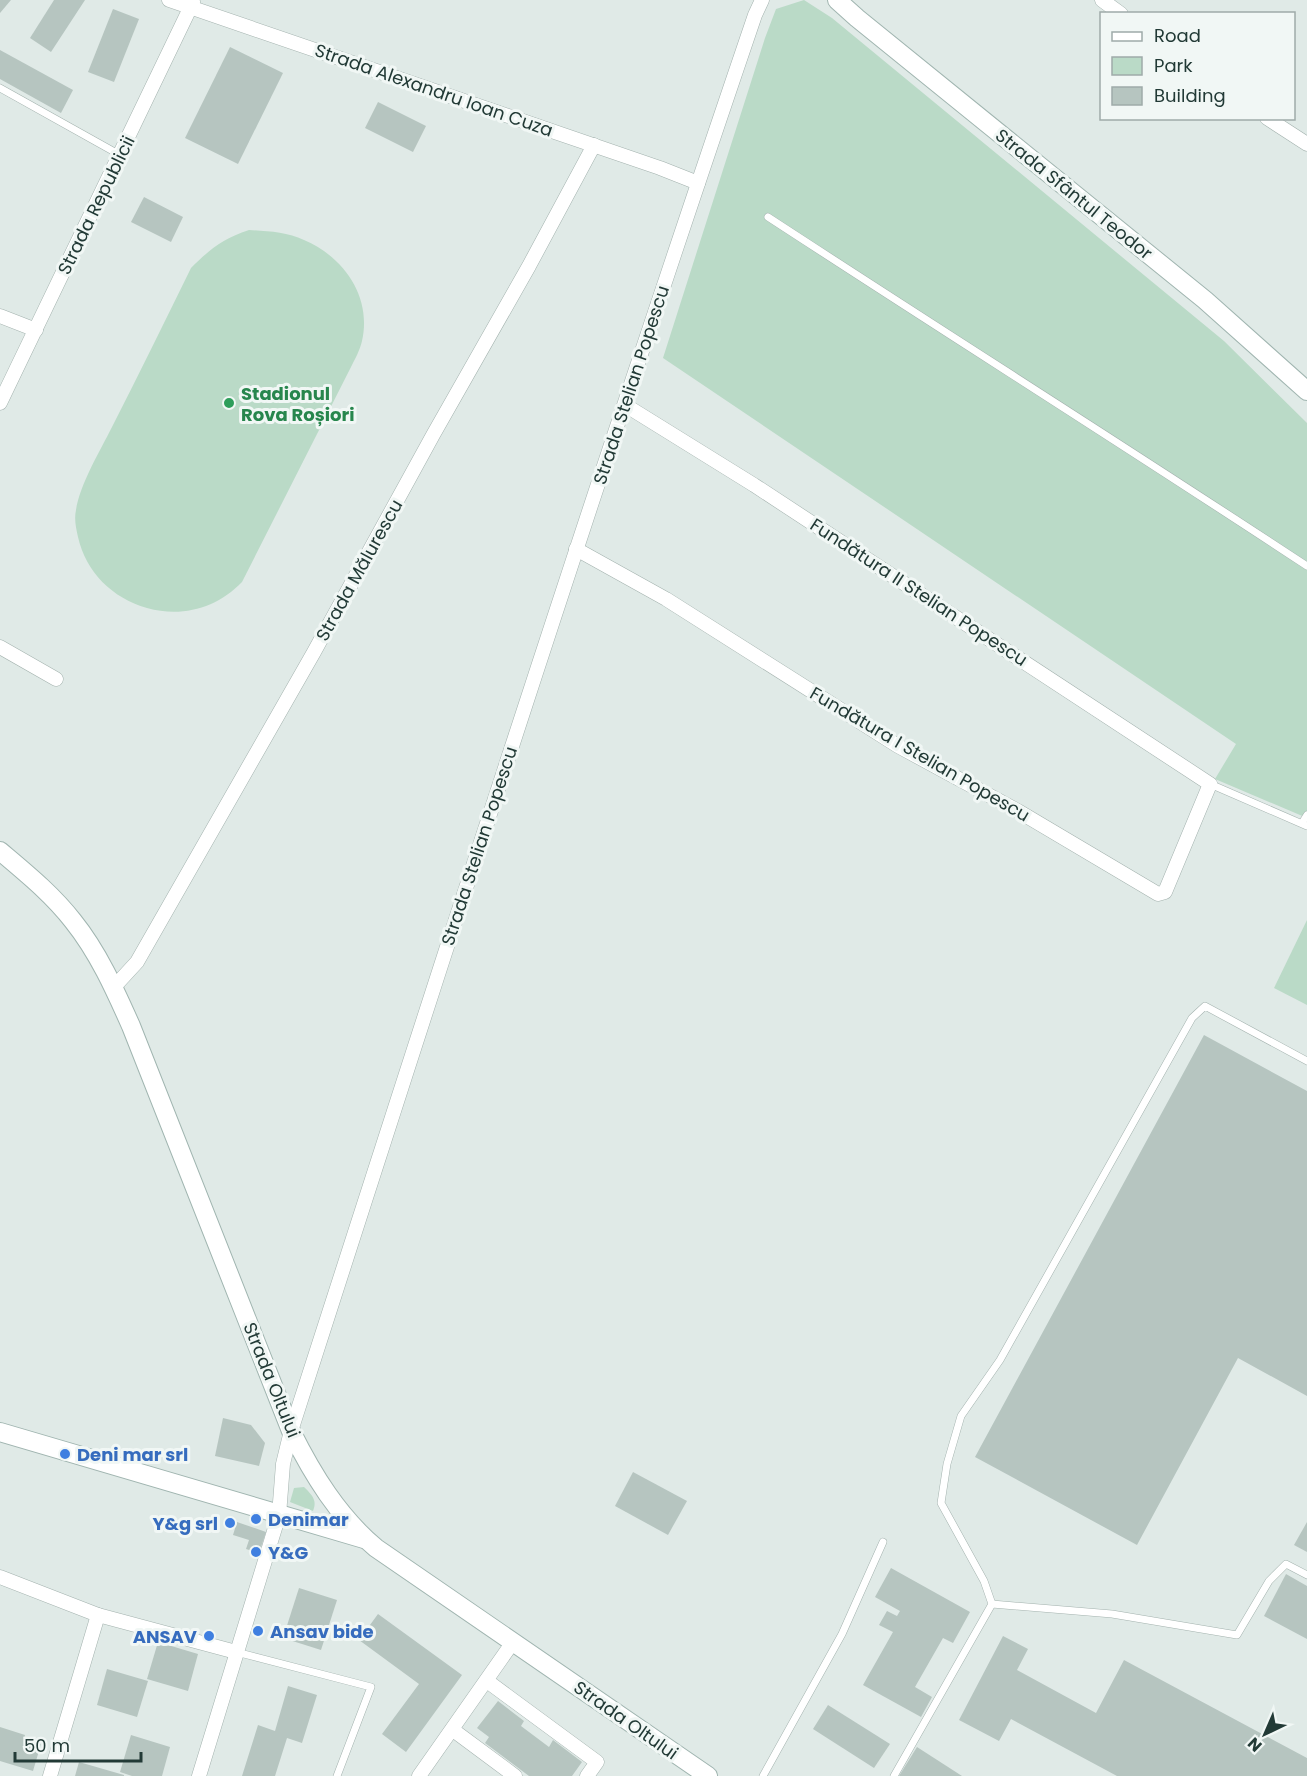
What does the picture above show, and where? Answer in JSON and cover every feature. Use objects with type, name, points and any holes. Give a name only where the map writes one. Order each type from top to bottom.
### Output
[{"type":"main road","name":"Strada Sfântul Teodor","points":[[837,0],[1204,300],[1307,391]]},
{"type":"main road","name":"Strada Oltului","points":[[0,851],[46,891],[74,921],[114,987],[291,1431],[308,1464],[342,1515],[366,1539],[708,1776]]},
{"type":"main road","points":[[0,1431],[366,1539]]},
{"type":"street","name":"Strada Alexandru Ioan Cuza","points":[[169,0],[192,4],[698,183]]},
{"type":"street","name":"Strada Stelian Popescu","points":[[199,1776],[279,1515],[283,1464],[291,1431],[576,549],[698,183],[762,0]]},
{"type":"street","points":[[1102,0],[1118,12]]},
{"type":"street","name":"Strada Republicii","points":[[0,403],[192,4]]},
{"type":"street","points":[[1270,120],[1307,144]]},
{"type":"street","name":"Strada Mălurescu","points":[[114,987],[137,962],[309,663],[594,145]]},
{"type":"street","points":[[0,316],[36,330]]},
{"type":"street","name":"Fundătura II Stelian Popescu","points":[[625,405],[784,505],[1210,784]]},
{"type":"street","name":"Fundătura I Stelian Popescu","points":[[576,549],[666,599],[898,746],[1018,811],[1158,894],[1165,891],[1210,784]]},
{"type":"street","points":[[0,647],[56,679]]},
{"type":"street","points":[[0,1577],[98,1615],[236,1652]]},
{"type":"street","points":[[50,1776],[98,1615]]},
{"type":"street","points":[[419,1776],[513,1642]]},
{"type":"street","points":[[487,1682],[597,1762],[587,1776]]},
{"type":"street","points":[[453,1730],[515,1776]]},
{"type":"lane","points":[[0,88],[120,155]]},
{"type":"lane","points":[[768,217],[1307,566]]},
{"type":"lane","points":[[1210,784],[1304,824],[1307,815]]},
{"type":"lane","points":[[894,1776],[992,1604],[984,1581],[941,1503],[947,1464],[961,1416],[1000,1360],[1192,1018],[1204,1006],[1307,1061]]},
{"type":"lane","points":[[763,1776],[842,1634],[883,1542]]},
{"type":"lane","points":[[992,1604],[1112,1614],[1237,1635],[1269,1581],[1286,1564],[1307,1575]]},
{"type":"lane","points":[[236,1652],[371,1687],[337,1776]]},
{"type":"green space","points":[[804,0],[832,18],[1224,341],[1307,423],[1307,818],[1215,779],[1236,744],[663,358],[776,9]]},
{"type":"green space","name":"Stadionul Rova Roșiori","points":[[249,230],[277,232],[298,237],[318,247],[343,268],[359,294],[363,309],[364,325],[361,344],[242,582],[222,598],[198,608],[173,612],[147,608],[123,598],[102,582],[94,572],[78,537],[75,513],[78,500],[91,468],[191,268],[218,245]]},
{"type":"green space","points":[[1307,920],[1307,1005],[1274,988]]},
{"type":"green space","points":[[304,1487],[314,1500],[313,1511],[290,1502],[294,1488]]},
{"type":"building","points":[[0,0],[11,0],[0,13]]},
{"type":"building","points":[[54,0],[85,0],[51,52],[30,38]]},
{"type":"building","points":[[113,9],[139,19],[114,82],[88,72]]},
{"type":"building","points":[[230,47],[283,73],[238,164],[185,138]]},
{"type":"building","points":[[0,50],[73,90],[61,113],[0,79]]},
{"type":"building","points":[[378,102],[426,126],[413,152],[365,128]]},
{"type":"building","points":[[144,197],[183,217],[171,242],[131,222]]},
{"type":"building","points":[[1204,1035],[1307,1091],[1307,1396],[1238,1358],[1137,1545],[975,1457]]},
{"type":"building","points":[[223,1418],[251,1425],[265,1443],[259,1466],[215,1456]]},
{"type":"building","points":[[633,1472],[687,1501],[668,1535],[615,1506]]},
{"type":"building","points":[[237,1522],[266,1532],[259,1553],[246,1549],[249,1540],[233,1535]]},
{"type":"building","points":[[1307,1522],[1307,1552],[1294,1545]]},
{"type":"building","points":[[891,1568],[970,1612],[953,1643],[943,1638],[915,1687],[932,1697],[921,1717],[863,1685],[893,1632],[879,1625],[887,1611],[897,1616],[900,1611],[875,1597]]},
{"type":"building","points":[[1286,1574],[1307,1586],[1307,1639],[1264,1616]]},
{"type":"building","points":[[299,1588],[337,1600],[321,1650],[283,1638]]},
{"type":"building","points":[[378,1614],[462,1675],[406,1752],[382,1734],[419,1684],[359,1640]]},
{"type":"building","points":[[1003,1636],[1028,1649],[1017,1670],[1096,1713],[1124,1660],[1307,1758],[1307,1776],[1117,1776],[1011,1719],[999,1741],[959,1720]]},
{"type":"building","points":[[158,1642],[198,1654],[188,1691],[147,1679]]},
{"type":"building","points":[[107,1669],[148,1681],[137,1717],[97,1705]]},
{"type":"building","points":[[288,1686],[317,1695],[302,1743],[287,1738],[275,1776],[242,1776],[258,1725],[275,1731]]},
{"type":"building","points":[[498,1701],[524,1721],[521,1726],[549,1747],[553,1740],[582,1762],[572,1776],[529,1776],[485,1743],[489,1737],[477,1728]]},
{"type":"building","points":[[828,1705],[890,1744],[874,1768],[813,1729]]},
{"type":"building","points":[[0,1727],[25,1735],[24,1739],[41,1744],[33,1771],[0,1761]]},
{"type":"building","points":[[131,1735],[170,1747],[162,1776],[132,1776],[120,1772]]},
{"type":"building","points":[[917,1747],[962,1776],[899,1776]]},
{"type":"building","points":[[79,1762],[124,1775],[124,1776],[75,1776]]},
{"type":"place","name":"Stadionul Rova Roșiori","points":[[229,403]]},
{"type":"place","name":"Deni mar srl","points":[[65,1454]]},
{"type":"place","name":"Denimar","points":[[256,1519]]},
{"type":"place","name":"Y&g srl","points":[[230,1523]]},
{"type":"place","name":"Y&G","points":[[256,1552]]},
{"type":"place","name":"Ansav bide","points":[[258,1631]]},
{"type":"place","name":"ANSAV","points":[[209,1636]]}]
